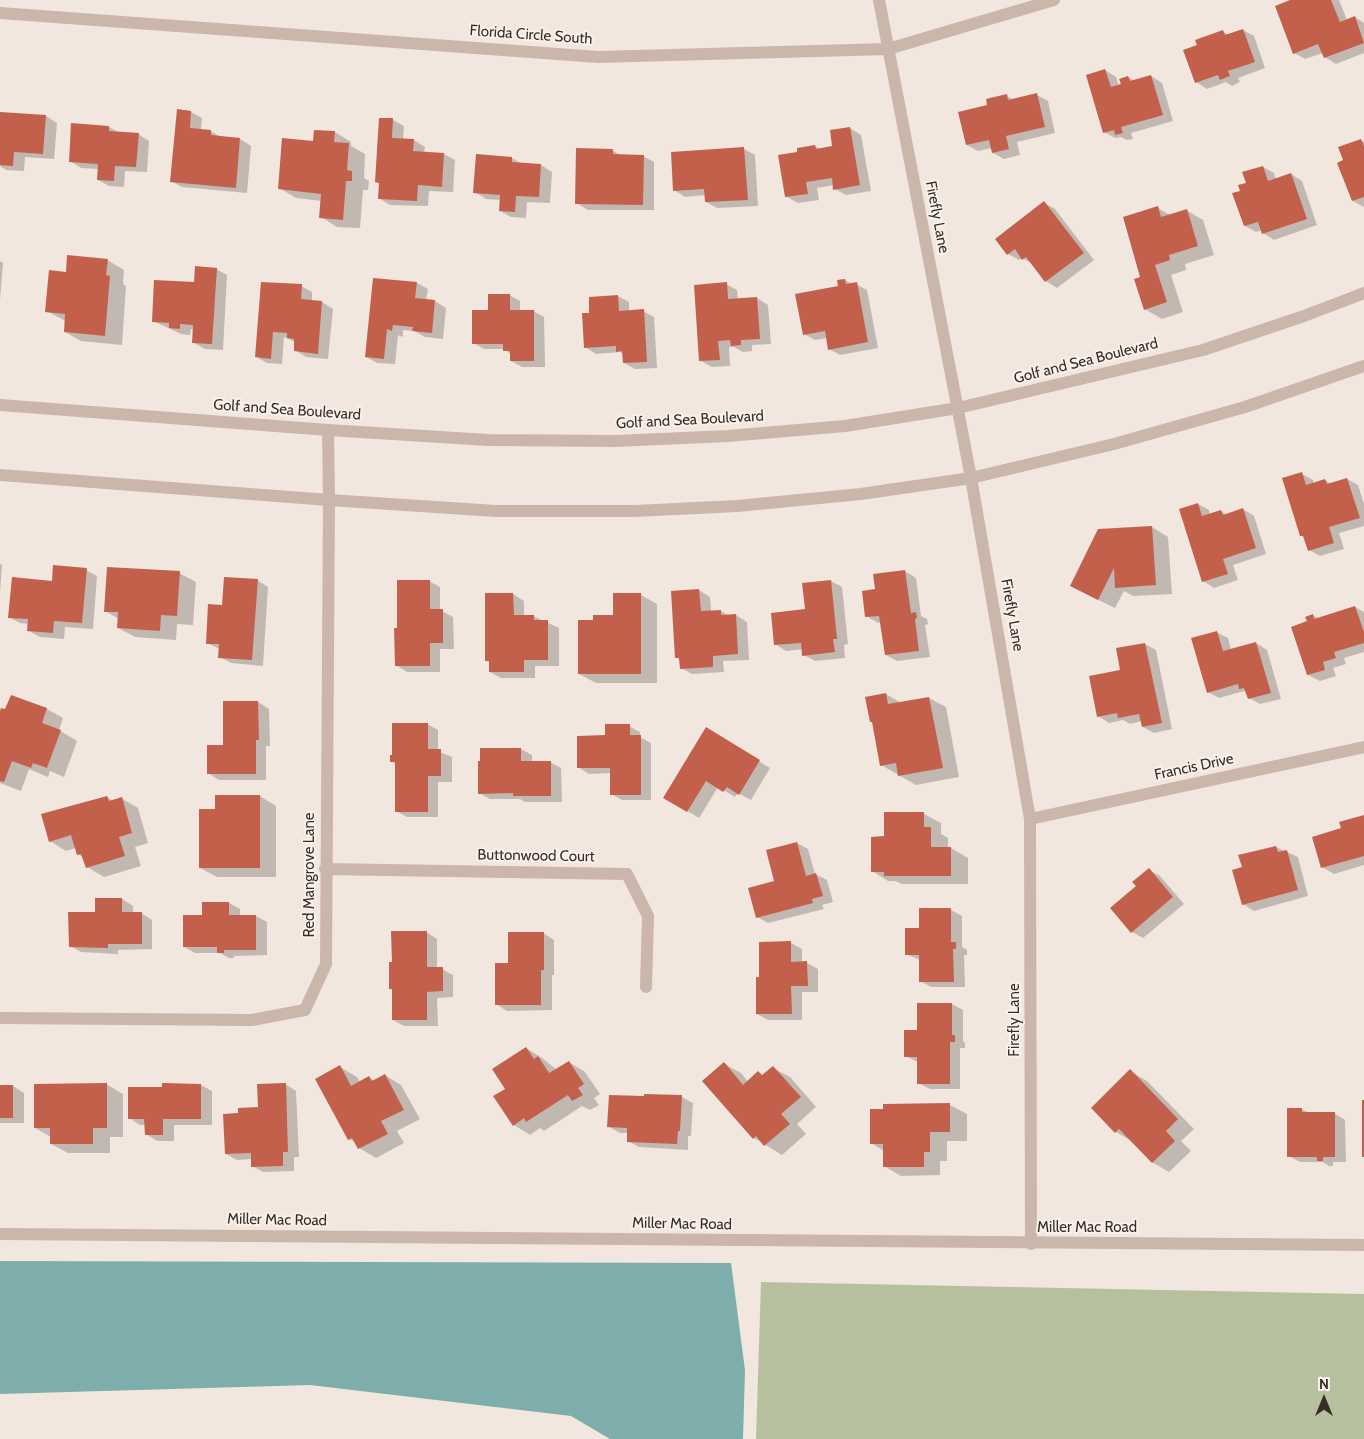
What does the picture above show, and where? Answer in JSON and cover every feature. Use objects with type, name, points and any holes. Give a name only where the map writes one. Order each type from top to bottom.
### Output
[{"type":"street","name":"Firefly Lane","points":[[879,0],[971,478],[1030,819],[1031,1244]]},
{"type":"street","name":"Florida Circle South","points":[[0,13],[598,57],[888,49],[1054,0]]},
{"type":"street","name":"Golf and Sea Boulevard","points":[[0,405],[488,440],[616,441],[728,436],[845,426],[958,408],[1203,350],[1304,316],[1364,293]]},
{"type":"street","points":[[0,476],[496,510],[635,510],[736,506],[861,494],[971,478],[1114,444],[1245,407],[1364,366]]},
{"type":"street","name":"Red Mangrove Lane","points":[[0,1018],[252,1020],[305,1010],[326,964],[328,430]]},
{"type":"street","name":"Francis Drive","points":[[1030,819],[1364,747]]},
{"type":"street","name":"Buttonwood Court","points":[[325,869],[627,874],[648,916],[646,987]]},
{"type":"street","name":"Miller Mac Road","points":[[0,1234],[1031,1244],[1364,1245]]},
{"type":"green space","points":[[761,1282],[1364,1294],[1364,1439],[756,1439]]},
{"type":"water","points":[[0,1261],[731,1263],[745,1370],[743,1439],[610,1439],[571,1416],[310,1385],[0,1394]]},
{"type":"building","points":[[1290,0],[1331,0],[1340,22],[1355,16],[1364,43],[1324,58],[1318,44],[1293,54],[1275,6]]},
{"type":"building","points":[[1243,29],[1255,62],[1228,71],[1230,76],[1220,80],[1218,75],[1195,83],[1183,50],[1197,45],[1195,40],[1223,30],[1225,35]]},
{"type":"building","points":[[1105,69],[1111,87],[1121,84],[1119,79],[1128,76],[1130,81],[1151,75],[1163,115],[1121,127],[1123,133],[1115,135],[1114,130],[1103,133],[1086,75]]},
{"type":"building","points":[[1037,93],[1045,127],[1006,136],[1009,149],[992,153],[989,140],[966,145],[958,112],[987,105],[986,99],[1007,94],[1008,100]]},
{"type":"building","points":[[177,109],[191,111],[190,128],[211,130],[211,135],[240,138],[236,188],[170,182]]},
{"type":"building","points":[[0,112],[46,115],[43,154],[14,152],[13,166],[0,165]]},
{"type":"building","points":[[379,118],[393,118],[392,138],[414,139],[413,151],[444,153],[442,187],[418,185],[417,201],[378,199],[379,183],[375,182]]},
{"type":"building","points":[[71,123],[109,126],[109,131],[139,133],[136,167],[115,166],[114,181],[97,180],[98,164],[69,162]]},
{"type":"building","points":[[850,127],[860,185],[833,190],[832,178],[806,182],[808,194],[785,197],[778,155],[797,152],[797,148],[815,145],[816,149],[832,146],[830,130]]},
{"type":"building","points":[[314,130],[335,131],[334,142],[349,143],[347,170],[352,171],[352,181],[346,181],[343,220],[319,218],[321,194],[278,189],[282,138],[313,141]]},
{"type":"building","points":[[1361,139],[1364,146],[1364,197],[1352,201],[1337,163],[1343,160],[1338,147]]},
{"type":"building","points":[[744,147],[748,200],[705,202],[704,189],[673,191],[671,152]]},
{"type":"building","points":[[576,148],[613,149],[613,154],[644,155],[643,205],[575,204]]},
{"type":"building","points":[[476,154],[512,157],[512,162],[541,164],[539,197],[516,196],[515,212],[499,211],[500,195],[473,193]]},
{"type":"building","points":[[1263,166],[1268,181],[1291,173],[1307,219],[1262,234],[1258,222],[1244,226],[1232,193],[1240,191],[1238,185],[1246,183],[1242,172]]},
{"type":"building","points":[[1044,201],[1084,253],[1045,282],[1026,257],[1022,260],[1015,249],[1007,255],[995,239]]},
{"type":"building","points":[[1158,206],[1161,217],[1187,209],[1198,246],[1169,255],[1170,260],[1155,265],[1167,302],[1144,310],[1134,279],[1140,277],[1123,217]]},
{"type":"building","points":[[67,255],[108,259],[106,275],[110,276],[105,336],[64,332],[65,314],[45,312],[49,270],[66,272]]},
{"type":"building","points":[[195,266],[217,268],[212,344],[192,343],[193,325],[180,324],[180,329],[169,328],[169,323],[152,322],[154,280],[194,282]]},
{"type":"building","points":[[373,278],[417,282],[415,298],[435,300],[432,333],[412,331],[413,327],[393,325],[392,331],[387,329],[384,359],[365,357]]},
{"type":"building","points":[[845,279],[846,284],[857,282],[868,342],[828,350],[825,331],[803,335],[795,294],[838,286],[837,280]]},
{"type":"building","points":[[261,282],[302,284],[301,299],[322,301],[318,354],[294,351],[294,339],[287,338],[287,333],[273,332],[271,359],[255,357]]},
{"type":"building","points":[[727,282],[728,299],[757,297],[760,339],[741,340],[741,345],[731,346],[730,340],[718,341],[720,360],[699,361],[694,285]]},
{"type":"building","points":[[488,294],[510,294],[510,310],[534,310],[534,361],[510,361],[510,351],[503,351],[503,344],[472,344],[472,310],[488,310]]},
{"type":"building","points":[[618,295],[619,311],[644,309],[647,362],[623,363],[622,351],[616,352],[616,346],[584,348],[582,313],[589,313],[589,297]]},
{"type":"building","points":[[1302,472],[1306,485],[1325,479],[1327,484],[1347,478],[1360,518],[1329,527],[1334,543],[1308,551],[1303,536],[1300,536],[1282,478]]},
{"type":"building","points":[[1198,503],[1202,516],[1221,510],[1223,515],[1243,508],[1256,548],[1223,559],[1228,574],[1202,582],[1179,509]]},
{"type":"building","points":[[1152,526],[1156,585],[1115,588],[1114,568],[1098,600],[1070,586],[1098,529]]},
{"type":"building","points":[[53,565],[87,568],[82,623],[54,621],[53,633],[27,631],[28,619],[8,618],[12,577],[52,581]]},
{"type":"building","points":[[107,567],[180,571],[177,616],[161,615],[160,631],[117,628],[118,612],[104,612]]},
{"type":"building","points":[[905,570],[911,613],[916,612],[917,618],[915,619],[919,651],[885,655],[879,616],[865,617],[862,591],[875,589],[873,574]]},
{"type":"building","points":[[224,577],[258,579],[252,660],[218,658],[219,644],[206,644],[208,604],[222,605]]},
{"type":"building","points":[[397,580],[430,580],[430,609],[443,609],[443,643],[430,643],[430,666],[395,666],[394,628],[397,628]]},
{"type":"building","points":[[831,580],[837,639],[833,639],[835,652],[802,656],[801,643],[774,645],[771,613],[805,609],[802,583]]},
{"type":"building","points":[[699,589],[701,611],[721,610],[721,615],[736,614],[738,654],[713,656],[713,667],[680,669],[679,658],[675,658],[671,591]]},
{"type":"building","points":[[485,593],[513,593],[514,615],[534,615],[534,620],[548,620],[548,660],[524,660],[524,672],[489,672],[489,661],[485,661]]},
{"type":"building","points":[[613,593],[641,593],[641,674],[578,674],[578,620],[593,620],[593,615],[613,615]]},
{"type":"building","points":[[1355,606],[1364,632],[1364,643],[1334,652],[1336,658],[1323,662],[1325,670],[1307,675],[1291,627],[1307,621],[1305,617],[1313,614],[1314,619]]},
{"type":"building","points":[[1217,631],[1223,651],[1256,642],[1271,693],[1248,699],[1244,688],[1239,689],[1238,684],[1207,693],[1191,638]]},
{"type":"building","points":[[1145,643],[1162,723],[1142,727],[1139,714],[1118,718],[1117,713],[1097,717],[1089,676],[1120,670],[1116,648]]},
{"type":"building","points":[[886,693],[888,704],[929,697],[943,768],[898,776],[896,763],[880,766],[872,722],[870,722],[865,697]]},
{"type":"building","points":[[11,695],[47,708],[42,723],[61,730],[47,768],[33,763],[31,768],[12,761],[4,782],[0,781],[0,711],[1,708],[5,709]]},
{"type":"building","points":[[223,701],[258,701],[259,740],[256,740],[256,774],[207,774],[207,745],[223,745]]},
{"type":"building","points":[[392,723],[428,723],[428,749],[441,749],[441,776],[428,776],[428,812],[395,812],[395,762],[390,762],[390,755],[392,755]]},
{"type":"building","points":[[605,724],[630,724],[630,735],[641,735],[641,795],[610,795],[610,768],[577,768],[577,736],[605,735]]},
{"type":"building","points":[[706,727],[760,760],[739,795],[727,787],[723,792],[706,781],[687,812],[663,798]]},
{"type":"building","points":[[480,748],[521,748],[521,761],[551,761],[551,796],[513,796],[513,793],[478,794]]},
{"type":"building","points":[[215,795],[260,795],[260,868],[199,868],[199,809],[215,809]]},
{"type":"building","points":[[107,796],[109,801],[122,797],[132,833],[119,837],[125,856],[86,868],[81,854],[77,855],[71,835],[49,842],[41,814]]},
{"type":"building","points":[[884,812],[924,812],[924,827],[931,827],[931,847],[951,847],[951,876],[884,876],[884,872],[871,872],[871,837],[884,836]]},
{"type":"building","points":[[1364,815],[1364,856],[1321,868],[1312,837],[1341,828],[1339,822]]},
{"type":"building","points":[[797,842],[806,876],[816,873],[823,896],[812,899],[813,903],[756,918],[748,888],[774,881],[766,850]]},
{"type":"building","points":[[1276,846],[1278,852],[1287,850],[1298,890],[1242,905],[1232,870],[1242,867],[1238,855]]},
{"type":"building","points":[[1149,868],[1173,897],[1131,933],[1110,908],[1136,886],[1132,882]]},
{"type":"building","points":[[95,898],[122,898],[122,912],[142,912],[142,944],[108,944],[108,948],[69,947],[68,912],[95,912]]},
{"type":"building","points":[[202,902],[229,902],[229,915],[256,915],[256,950],[224,950],[224,953],[217,953],[217,947],[183,947],[183,915],[202,915]]},
{"type":"building","points":[[919,908],[951,908],[951,942],[956,942],[956,949],[953,949],[954,982],[919,982],[919,955],[905,955],[905,928],[919,928]]},
{"type":"building","points":[[391,931],[427,931],[427,967],[443,967],[443,991],[427,992],[427,1020],[392,1020],[392,989],[389,989],[389,962],[392,962]]},
{"type":"building","points":[[508,932],[544,932],[544,970],[541,970],[541,1005],[495,1005],[495,963],[508,963]]},
{"type":"building","points":[[791,941],[791,962],[807,961],[808,986],[791,986],[792,1014],[756,1014],[756,977],[759,977],[759,942]]},
{"type":"building","points":[[917,1003],[952,1003],[952,1035],[955,1035],[955,1042],[950,1042],[950,1084],[917,1084],[917,1057],[904,1057],[904,1030],[917,1030]]},
{"type":"building","points":[[526,1047],[534,1059],[538,1056],[549,1073],[569,1061],[584,1084],[578,1088],[583,1095],[572,1101],[568,1095],[526,1122],[524,1118],[513,1126],[493,1096],[505,1089],[492,1069]]},
{"type":"building","points":[[724,1062],[743,1085],[758,1071],[762,1075],[773,1066],[801,1097],[781,1114],[790,1124],[764,1146],[756,1136],[753,1139],[702,1081]]},
{"type":"building","points":[[340,1065],[351,1086],[369,1076],[372,1081],[385,1074],[404,1110],[381,1121],[388,1134],[358,1149],[352,1138],[348,1140],[315,1079]]},
{"type":"building","points":[[1130,1069],[1178,1119],[1166,1131],[1175,1141],[1152,1163],[1119,1129],[1115,1133],[1091,1108]]},
{"type":"building","points":[[107,1083],[107,1128],[93,1128],[93,1144],[50,1144],[50,1128],[34,1128],[34,1084]]},
{"type":"building","points":[[162,1083],[201,1084],[201,1119],[163,1119],[163,1135],[145,1135],[144,1119],[128,1119],[128,1087],[162,1087]]},
{"type":"building","points":[[286,1083],[288,1152],[283,1152],[283,1166],[251,1167],[251,1153],[225,1154],[223,1114],[238,1113],[238,1108],[258,1107],[257,1084]]},
{"type":"building","points":[[0,1085],[13,1085],[13,1118],[0,1118]]},
{"type":"building","points":[[644,1094],[682,1095],[680,1131],[678,1131],[677,1144],[627,1142],[627,1128],[607,1127],[609,1095],[644,1096]]},
{"type":"building","points":[[1362,1100],[1364,1100],[1364,1157],[1362,1157]]},
{"type":"building","points":[[950,1103],[950,1132],[930,1132],[930,1152],[924,1152],[924,1167],[883,1167],[883,1144],[870,1144],[870,1109],[883,1109],[883,1104]]},
{"type":"building","points":[[1287,1108],[1302,1108],[1302,1112],[1335,1112],[1335,1157],[1323,1157],[1323,1161],[1317,1161],[1317,1157],[1287,1157]]}]
